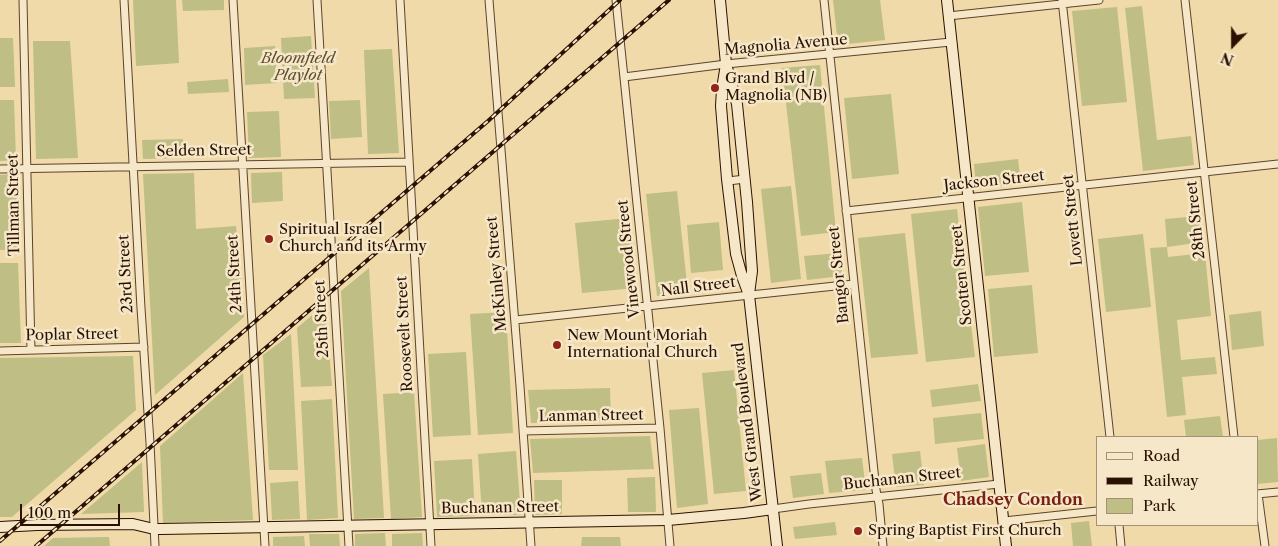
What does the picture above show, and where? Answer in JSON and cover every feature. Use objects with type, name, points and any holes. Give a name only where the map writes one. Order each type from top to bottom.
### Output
[{"type":"street","name":"Tillman Street","points":[[23,0],[32,350]]},
{"type":"street","name":"23rd Street","points":[[124,0],[155,546]]},
{"type":"street","name":"24th Street","points":[[233,0],[265,546]]},
{"type":"street","name":"25th Street","points":[[317,0],[349,546]]},
{"type":"street","name":"Roosevelt Street","points":[[400,0],[431,546]]},
{"type":"street","name":"McKinley Street","points":[[489,0],[531,546]]},
{"type":"street","name":"Vinewood Street","points":[[616,0],[648,306],[670,546]]},
{"type":"street","name":"West Grand Boulevard","points":[[720,0],[726,64],[737,104],[745,179],[752,263],[748,295]]},
{"type":"street","name":"Bangor Street","points":[[824,0],[883,546]]},
{"type":"street","name":"Scotten Street","points":[[946,0],[1006,546]]},
{"type":"street","points":[[948,16],[1062,2],[1099,0]]},
{"type":"street","name":"28th Street","points":[[1184,0],[1234,436]]},
{"type":"street","name":"Lovett Street","points":[[1062,2],[1110,436]]},
{"type":"street","name":"Magnolia Avenue","points":[[624,77],[726,64],[951,42]]},
{"type":"street","name":"West Grand Boulevard","points":[[726,64],[721,106],[728,181],[736,254],[748,295],[777,546]]},
{"type":"street","name":"Selden Street","points":[[0,169],[409,162]]},
{"type":"street","name":"Jackson Street","points":[[846,211],[1278,164]]},
{"type":"street","points":[[728,181],[745,179]]},
{"type":"street","name":"Nall Street","points":[[515,320],[854,284]]},
{"type":"street","name":"Poplar Street","points":[[0,350],[144,347]]},
{"type":"street","name":"Lanman Street","points":[[523,431],[660,428]]},
{"type":"street","name":"Buchanan Street","points":[[0,527],[133,524],[154,529],[264,528],[668,520],[999,484]]},
{"type":"street","points":[[1265,546],[1258,494],[1278,492]]},
{"type":"street","points":[[1004,521],[1096,511]]},
{"type":"street","points":[[1119,526],[1121,546]]},
{"type":"green space","points":[[133,0],[176,0],[179,63],[136,66]]},
{"type":"green space","points":[[182,0],[224,0],[224,10],[183,11]]},
{"type":"green space","points":[[833,0],[880,0],[885,40],[838,45]]},
{"type":"green space","points":[[1142,6],[1157,140],[1191,136],[1194,165],[1143,171],[1125,8]]},
{"type":"green space","points":[[1117,7],[1127,102],[1082,106],[1072,11]]},
{"type":"green space","name":"Bloomfield Playlot","points":[[311,36],[315,98],[284,99],[281,38]]},
{"type":"green space","points":[[0,38],[13,38],[15,87],[0,87]]},
{"type":"green space","points":[[33,41],[70,41],[78,158],[36,159]]},
{"type":"green space","points":[[275,46],[277,83],[245,85],[244,48]]},
{"type":"green space","points":[[392,49],[399,153],[368,154],[364,50]]},
{"type":"green space","points":[[820,65],[836,232],[801,236],[782,68]]},
{"type":"green space","points":[[228,79],[229,92],[188,94],[187,82]]},
{"type":"green space","points":[[891,94],[899,174],[852,179],[844,98]]},
{"type":"green space","points":[[0,100],[14,100],[16,160],[0,161]]},
{"type":"green space","points":[[360,100],[362,137],[331,139],[329,101]]},
{"type":"green space","points":[[279,111],[281,157],[249,158],[247,112]]},
{"type":"green space","points":[[183,139],[184,158],[143,159],[142,140]]},
{"type":"green space","points":[[1018,159],[1021,184],[976,189],[974,164]]},
{"type":"green space","points":[[282,172],[283,201],[252,203],[251,173]]},
{"type":"green space","points":[[194,173],[196,229],[236,226],[244,317],[155,395],[143,174]]},
{"type":"green space","points":[[16,174],[19,249],[0,250],[0,175]]},
{"type":"green space","points":[[791,186],[801,279],[771,283],[761,189]]},
{"type":"green space","points":[[677,191],[688,293],[657,296],[646,194]]},
{"type":"green space","points":[[1022,202],[1029,272],[985,276],[978,207]]},
{"type":"green space","points":[[957,209],[975,357],[926,362],[911,214]]},
{"type":"green space","points":[[1199,216],[1202,242],[1167,247],[1165,219]]},
{"type":"green space","points":[[629,218],[636,288],[582,293],[575,223]]},
{"type":"green space","points":[[719,222],[723,270],[691,273],[687,225]]},
{"type":"green space","points":[[905,233],[918,354],[871,358],[858,238]]},
{"type":"green space","points":[[1143,234],[1151,307],[1106,312],[1098,239]]},
{"type":"green space","points":[[1167,247],[1168,257],[1205,253],[1211,316],[1177,320],[1181,360],[1215,357],[1217,374],[1182,377],[1186,415],[1167,417],[1150,248]]},
{"type":"green space","points":[[840,253],[842,276],[807,280],[804,256]]},
{"type":"green space","points":[[0,263],[18,263],[21,343],[0,343]]},
{"type":"green space","points":[[369,268],[384,518],[354,519],[341,291]]},
{"type":"green space","points":[[1032,285],[1038,353],[994,357],[988,289]]},
{"type":"green space","points":[[325,304],[332,386],[301,387],[297,328]]},
{"type":"green space","points":[[1261,311],[1264,346],[1232,350],[1229,315]]},
{"type":"green space","points":[[506,312],[513,433],[478,435],[470,314]]},
{"type":"green space","points":[[291,334],[298,470],[269,470],[263,355]]},
{"type":"green space","points":[[466,352],[471,435],[433,437],[428,354]]},
{"type":"green space","points":[[133,356],[136,410],[12,517],[0,517],[0,358]]},
{"type":"green space","points":[[734,370],[746,491],[714,494],[702,373]]},
{"type":"green space","points":[[243,373],[253,520],[163,523],[160,446]]},
{"type":"green space","points":[[978,384],[981,401],[932,407],[930,390]]},
{"type":"green space","points":[[610,388],[611,421],[531,423],[528,390]]},
{"type":"green space","points":[[414,392],[422,517],[391,519],[383,394]]},
{"type":"green space","points":[[332,399],[338,518],[307,520],[301,401]]},
{"type":"green space","points":[[699,408],[708,504],[677,508],[669,410]]},
{"type":"green space","points":[[981,413],[984,439],[935,444],[933,418]]},
{"type":"green space","points":[[1220,416],[1223,436],[1186,436],[1184,420]]},
{"type":"green space","points":[[650,436],[654,469],[533,473],[530,439]]},
{"type":"green space","points":[[1277,438],[1278,482],[1258,484],[1258,440]]},
{"type":"green space","points":[[985,444],[989,477],[961,481],[957,448]]},
{"type":"green space","points":[[516,451],[521,515],[482,515],[478,454]]},
{"type":"green space","points":[[920,451],[924,485],[896,487],[892,454]]},
{"type":"green space","points":[[862,458],[866,490],[829,493],[825,461]]},
{"type":"green space","points":[[472,459],[475,516],[437,517],[434,461]]},
{"type":"green space","points":[[142,462],[144,512],[81,514]]},
{"type":"green space","points":[[821,473],[824,494],[793,498],[790,476]]},
{"type":"green space","points":[[655,477],[656,512],[628,512],[627,478]]},
{"type":"green space","points":[[534,480],[562,480],[562,514],[535,515]]},
{"type":"green space","points":[[298,481],[300,519],[272,520],[270,483]]},
{"type":"green space","points":[[1089,521],[1092,546],[1073,546],[1071,523]]},
{"type":"green space","points":[[835,522],[837,535],[795,539],[793,527]]},
{"type":"green space","points":[[385,533],[386,546],[355,546],[355,534]]},
{"type":"green space","points":[[422,533],[423,546],[392,546],[392,534]]},
{"type":"green space","points":[[309,534],[339,534],[340,546],[310,546]]},
{"type":"green space","points":[[304,536],[305,546],[273,546],[273,537]]},
{"type":"green space","points":[[109,537],[110,546],[44,546],[53,538]]},
{"type":"green space","points":[[582,537],[620,537],[621,546],[581,546]]},
{"type":"railway","points":[[0,541],[488,121],[620,0]]},
{"type":"railway","points":[[36,546],[669,0]]},
{"type":"place","name":"Grand Blvd / Magnolia (NB)","points":[[715,88]]},
{"type":"place","name":"Spiritual Israel Church and its Army","points":[[269,239]]},
{"type":"place","name":"New Mount Moriah International Church","points":[[557,345]]},
{"type":"place","name":"Spring Baptist First Church","points":[[858,531]]},
{"type":"district","name":"Chadsey Condon","points":[[1013,500]]}]
